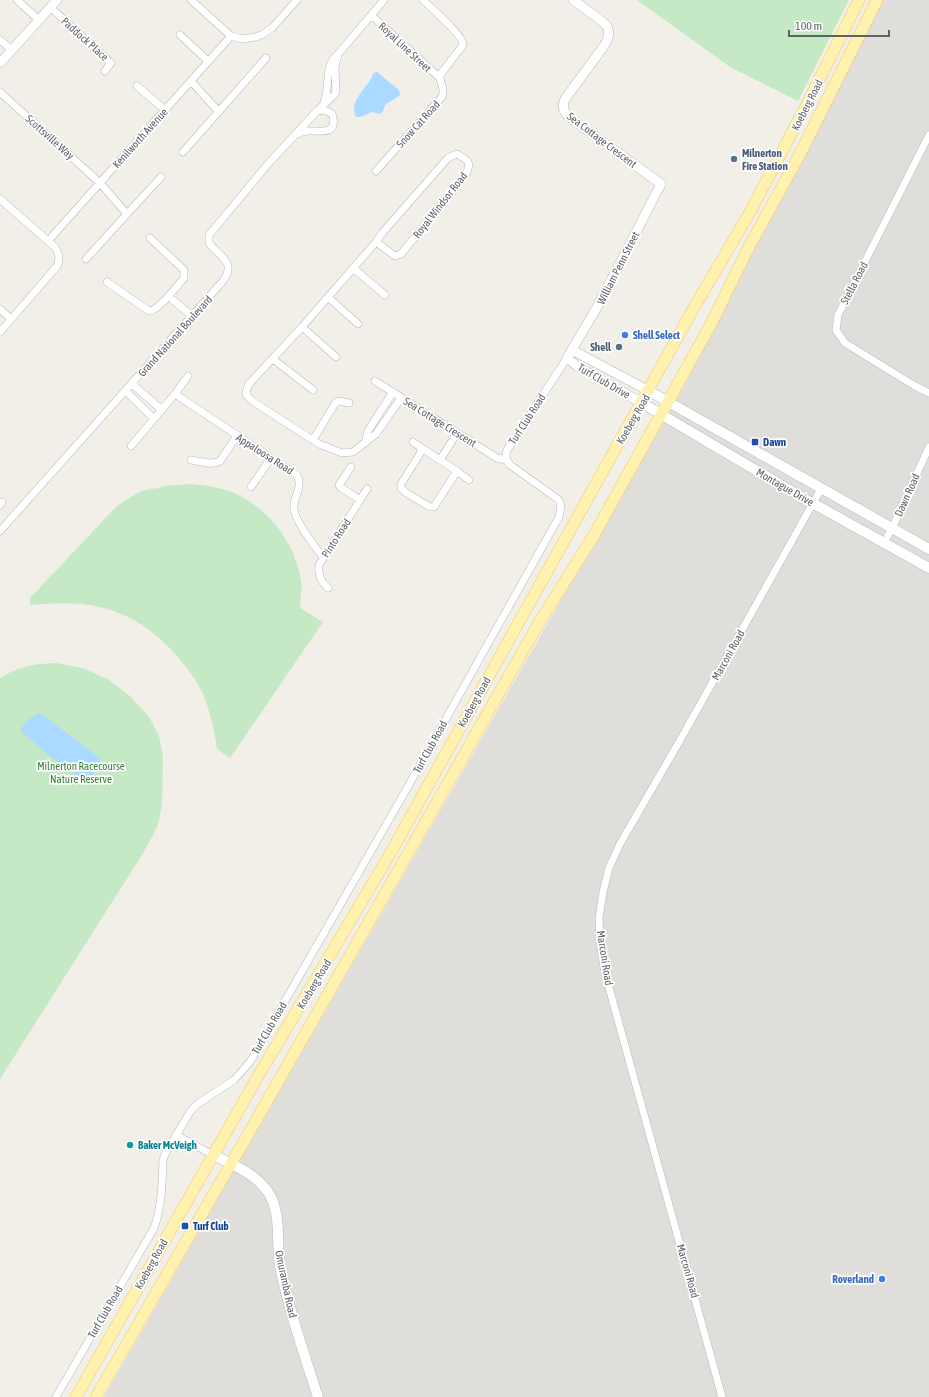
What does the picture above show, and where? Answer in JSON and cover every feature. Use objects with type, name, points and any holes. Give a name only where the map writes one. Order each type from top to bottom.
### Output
[{"type":"main road","name":"Koeberg Road","points":[[76,1397],[213,1155],[390,854],[649,391],[692,311],[767,183],[859,0]]},
{"type":"main road","name":"Koeberg Road","points":[[96,1397],[231,1164],[539,623],[594,535],[711,324],[750,245],[800,154],[877,0]]},
{"type":"main road","name":"Montague Drive","points":[[649,391],[929,549]]},
{"type":"main road","name":"Montague Drive","points":[[642,403],[660,415],[813,503],[929,568]]},
{"type":"main road","name":"Omuramba Road","points":[[213,1155],[231,1164],[262,1184],[273,1202],[276,1213],[278,1250],[282,1273],[296,1327],[318,1397]]},
{"type":"street","points":[[17,0],[39,20]]},
{"type":"street","points":[[0,63],[56,0]]},
{"type":"street","points":[[191,0],[231,36],[242,39],[256,37],[272,28],[297,0]]},
{"type":"street","points":[[371,15],[384,0]]},
{"type":"street","points":[[423,0],[458,34],[463,42],[461,49],[442,72],[440,78]]},
{"type":"street","name":"Sea Cottage Crescent","points":[[573,0],[604,23],[608,28],[609,34],[607,40],[565,99],[563,106],[564,111],[569,117],[661,184]]},
{"type":"street","name":"Paddock Place","points":[[50,7],[111,63],[105,72]]},
{"type":"street","name":"Grand National Boulevard","points":[[0,531],[227,276],[227,263],[223,256],[209,242],[209,235],[268,164],[324,104],[328,90],[330,64],[371,15]]},
{"type":"street","name":"Royal Line Street","points":[[371,15],[440,78]]},
{"type":"street","points":[[180,35],[208,61]]},
{"type":"street","name":"Kenilworth Avenue","points":[[48,241],[231,36]]},
{"type":"street","points":[[0,40],[12,50]]},
{"type":"street","points":[[183,152],[266,58]]},
{"type":"street","name":"Snow Cat Road","points":[[376,171],[442,97],[444,87],[440,78]]},
{"type":"street","points":[[191,81],[219,112]]},
{"type":"street","points":[[137,86],[165,110]]},
{"type":"street","name":"Scottsville Way","points":[[0,92],[100,183],[127,214]]},
{"type":"street","points":[[296,135],[309,131],[324,132],[329,129],[333,120],[332,114],[328,111],[317,110]]},
{"type":"street","name":"Stella Road","points":[[929,135],[838,315],[836,330],[845,343],[929,393]]},
{"type":"street","name":"Royal Windsor Road","points":[[376,242],[395,256],[401,254],[466,174],[469,168],[469,163],[466,159],[457,154],[448,158],[302,327],[248,385],[246,394],[252,402],[313,440],[342,453],[353,452],[376,434],[401,398]]},
{"type":"street","points":[[86,259],[162,177]]},
{"type":"street","name":"William Penn Street","points":[[572,350],[596,309],[661,184]]},
{"type":"street","points":[[0,199],[56,248],[59,257],[58,265],[0,332]]},
{"type":"street","points":[[107,282],[151,311],[170,294],[184,278],[184,270],[150,238]]},
{"type":"street","points":[[353,268],[385,295]]},
{"type":"street","points":[[328,297],[358,324]]},
{"type":"street","points":[[173,300],[192,316]]},
{"type":"street","points":[[0,309],[11,319]]},
{"type":"street","points":[[302,327],[336,357]]},
{"type":"street","name":"Turf Club Drive","points":[[642,403],[576,366],[567,358],[572,350],[649,391]]},
{"type":"street","name":"Turf Club Road","points":[[56,1397],[154,1228],[158,1218],[160,1206],[163,1160],[176,1135],[196,1105],[234,1080],[250,1062],[406,790],[559,517],[561,506],[560,500],[510,465],[506,460],[506,455],[507,450],[567,358]]},
{"type":"street","points":[[273,359],[313,390]]},
{"type":"street","points":[[131,446],[162,410],[188,376]]},
{"type":"street","name":"Sea Cottage Crescent","points":[[375,381],[497,458],[506,460]]},
{"type":"street","points":[[132,384],[162,410]]},
{"type":"street","points":[[126,391],[154,419]]},
{"type":"street","points":[[365,443],[368,431],[393,392]]},
{"type":"street","name":"Appaloosa Road","points":[[175,394],[297,475],[299,478],[299,489],[294,505],[296,517],[314,546],[323,557]]},
{"type":"street","points":[[313,440],[336,402],[343,401],[349,403]]},
{"type":"street","points":[[440,460],[457,433]]},
{"type":"street","points":[[191,460],[213,464],[217,463],[220,461],[237,436]]},
{"type":"street","points":[[413,442],[469,480]]},
{"type":"street","name":"Dawn Road","points":[[884,543],[929,447]]},
{"type":"street","points":[[423,449],[401,484],[401,488],[405,492],[430,507],[434,507],[457,471]]},
{"type":"street","points":[[251,487],[271,458]]},
{"type":"street","points":[[351,467],[339,485],[360,500]]},
{"type":"street","name":"Pinto Road","points":[[328,588],[320,578],[318,570],[319,564],[367,489]]},
{"type":"street","name":"Marconi Road","points":[[722,1397],[605,974],[600,941],[602,892],[609,868],[620,844],[821,489]]},
{"type":"street","points":[[176,1135],[213,1155]]},
{"type":"shaded area","points":[[881,0],[929,0],[929,1397],[104,1397],[685,384]]},
{"type":"green space","points":[[637,0],[849,0],[798,101],[730,67]]},
{"type":"green space","points":[[191,484],[230,491],[253,504],[273,522],[288,543],[298,567],[302,583],[300,608],[323,622],[230,758],[217,749],[213,727],[205,699],[198,684],[174,652],[146,627],[124,615],[100,607],[65,603],[30,605],[30,598],[117,506],[139,492],[152,488]]},
{"type":"green space","name":"Milnerton Racecourse Nature Reserve","points":[[56,663],[83,668],[109,680],[130,696],[149,717],[159,736],[163,757],[162,805],[158,825],[145,850],[0,1079],[0,678],[27,666]]},
{"type":"water","points":[[377,72],[399,90],[400,95],[385,105],[380,114],[372,112],[356,117],[354,107],[357,98],[374,73]]},
{"type":"water","points":[[39,713],[101,759],[99,766],[88,780],[82,778],[65,767],[22,732],[21,729],[25,724]]},
{"type":"place","name":"Milnerton Fire Station","points":[[734,159]]},
{"type":"place","name":"Shell Select","points":[[625,335]]},
{"type":"place","name":"Shell","points":[[619,347]]},
{"type":"place","name":"Dawn","points":[[755,442]]},
{"type":"place","name":"Baker McVeigh","points":[[130,1145]]},
{"type":"place","name":"Turf Club","points":[[185,1226]]},
{"type":"place","name":"Roverland","points":[[882,1279]]}]
